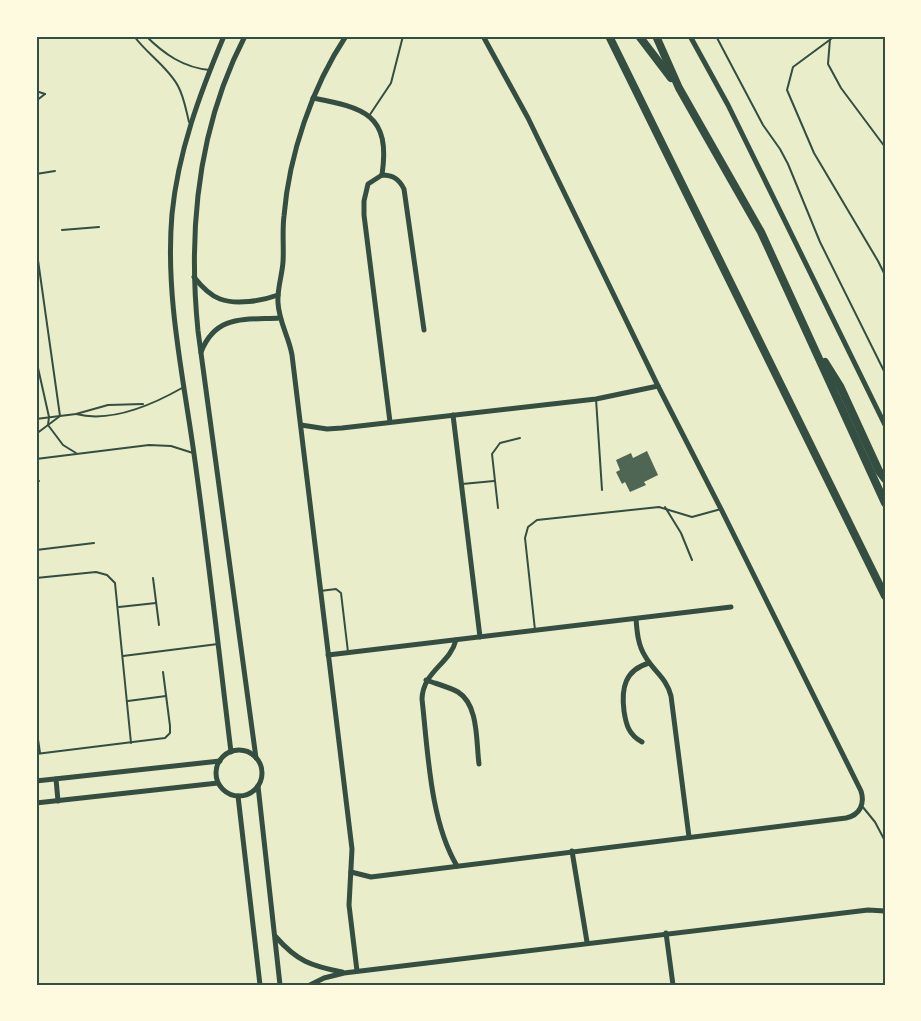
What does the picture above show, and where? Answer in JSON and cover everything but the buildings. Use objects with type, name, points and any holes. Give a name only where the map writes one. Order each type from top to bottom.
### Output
[{"type":"main road","points":[[609,36],[885,596]]},
{"type":"main road","points":[[639,36],[679,88]]},
{"type":"main road","points":[[656,36],[679,88],[761,232],[885,502]]},
{"type":"main road","points":[[814,348],[835,377],[879,471],[885,479]]},
{"type":"street","points":[[224,36],[190,126],[176,186],[171,237],[171,282],[231,752]]},
{"type":"street","points":[[245,36],[220,97],[204,156],[195,216],[194,277],[201,354],[256,758],[262,769],[261,781],[249,794],[238,796],[226,792],[218,783],[216,771],[220,761],[231,752],[244,751],[256,758]]},
{"type":"street","points":[[346,36],[313,98],[289,182],[284,216],[283,264],[278,294],[280,318],[291,346],[352,849],[349,905],[357,971]]},
{"type":"street","points":[[351,872],[370,877],[846,818],[856,814],[862,806],[861,791],[658,386],[528,118],[483,36]]},
{"type":"street","points":[[690,36],[728,105],[885,425]]},
{"type":"street","points":[[313,98],[351,105],[369,116],[378,128],[384,146],[382,175]]},
{"type":"street","points":[[390,423],[363,215],[368,183],[382,175],[398,179],[404,189],[424,330]]},
{"type":"street","points":[[194,277],[210,294],[219,299],[260,300],[278,294]]},
{"type":"street","points":[[201,354],[209,337],[225,323],[280,318]]},
{"type":"street","points":[[301,425],[334,429],[390,423],[596,399],[658,386]]},
{"type":"street","points":[[453,415],[480,638]]},
{"type":"street","points":[[328,655],[731,607]]},
{"type":"street","points":[[636,619],[640,645],[650,663],[663,678],[671,696],[689,837]]},
{"type":"street","points":[[456,640],[453,650],[426,680],[422,699],[436,811],[446,845],[457,866]]},
{"type":"street","points":[[642,742],[632,735],[626,725],[622,691],[631,672],[650,663]]},
{"type":"street","points":[[426,680],[456,691],[469,704],[473,715],[479,764]]},
{"type":"street","points":[[36,781],[220,761]]},
{"type":"street","points":[[56,779],[58,801]]},
{"type":"street","points":[[36,803],[218,783]]},
{"type":"street","points":[[258,786],[280,985]]},
{"type":"street","points":[[238,796],[260,985]]},
{"type":"street","points":[[572,851],[587,942]]},
{"type":"street","points":[[310,985],[324,978],[357,971],[868,909],[885,911]]},
{"type":"street","points":[[666,933],[673,985]]},
{"type":"street","points":[[274,936],[292,954],[304,962],[344,973]]},
{"type":"lane","points":[[134,36],[174,79],[190,126]]},
{"type":"lane","points":[[146,36],[156,46],[181,63],[210,70]]},
{"type":"lane","points":[[369,116],[391,83],[403,36]]},
{"type":"lane","points":[[835,36],[793,67],[787,90],[814,153],[879,261],[885,275]]},
{"type":"lane","points":[[830,39],[828,64],[841,88],[885,147]]},
{"type":"lane","points":[[36,91],[45,94],[36,101]]},
{"type":"lane","points":[[62,230],[99,226]]},
{"type":"lane","points":[[36,246],[60,416]]},
{"type":"lane","points":[[36,359],[49,417],[48,425],[63,445],[77,454]]},
{"type":"lane","points":[[76,414],[91,416],[110,414],[159,400],[184,387]]},
{"type":"lane","points":[[596,399],[602,490]]},
{"type":"lane","points":[[36,419],[76,414],[108,405],[146,404]]},
{"type":"lane","points":[[36,434],[60,416]]},
{"type":"lane","points":[[498,508],[491,458],[494,449],[504,440],[520,438]]},
{"type":"lane","points":[[36,459],[157,445],[194,453]]},
{"type":"lane","points":[[462,484],[494,481]]},
{"type":"lane","points":[[535,631],[525,538],[528,527],[532,524],[542,519],[653,507],[665,507],[692,518],[721,509]]},
{"type":"lane","points":[[665,507],[681,532],[692,560]]},
{"type":"lane","points":[[36,550],[94,543]]},
{"type":"lane","points":[[36,578],[92,572],[102,573],[115,583],[131,743]]},
{"type":"lane","points":[[153,578],[159,625]]},
{"type":"lane","points":[[320,591],[336,589],[341,593],[348,653]]},
{"type":"lane","points":[[118,607],[156,603]]},
{"type":"lane","points":[[123,656],[218,645]]},
{"type":"lane","points":[[36,726],[38,754],[163,739],[168,736],[171,726],[163,672]]},
{"type":"lane","points":[[127,701],[166,696]]},
{"type":"lane","points":[[862,806],[875,822],[885,841]]},
{"type":"path","points":[[716,36],[763,125],[788,164],[816,234],[885,373]]},
{"type":"path","points":[[36,174],[55,171]]}]
